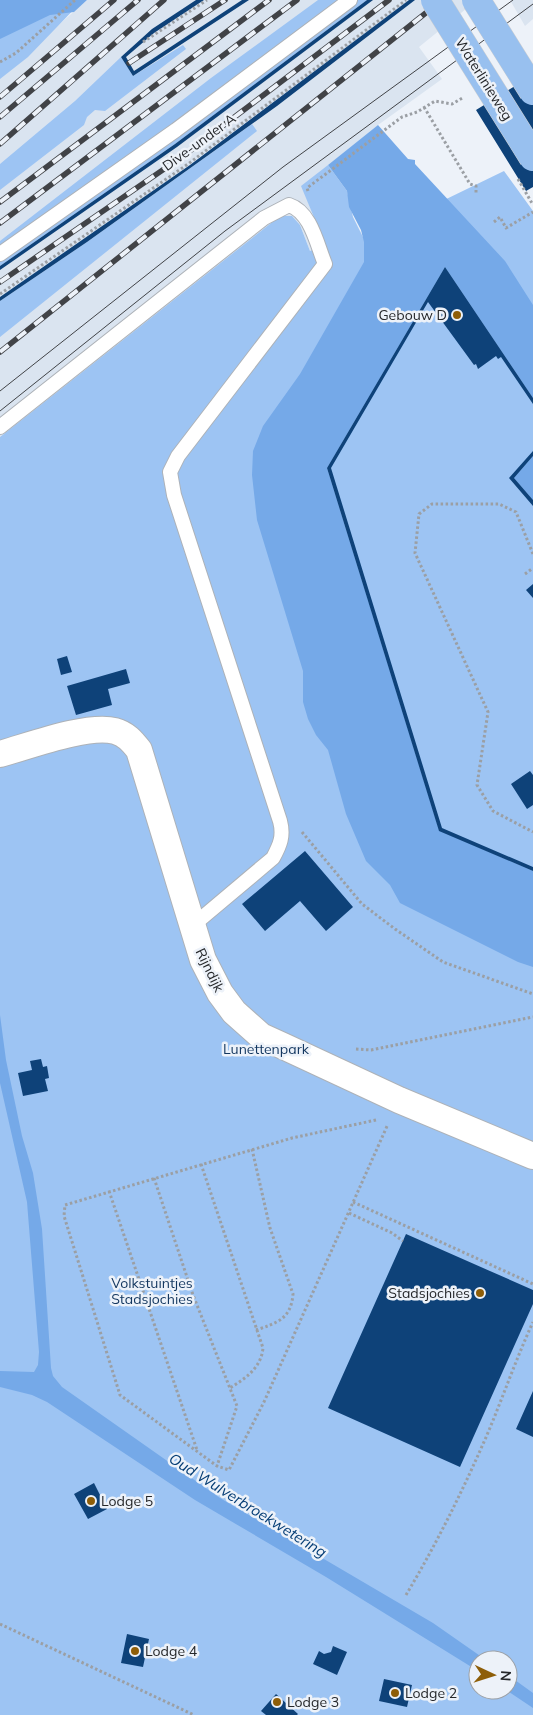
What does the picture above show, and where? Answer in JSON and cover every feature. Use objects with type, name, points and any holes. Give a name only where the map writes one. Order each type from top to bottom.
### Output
[{"type":"main road","name":"Waterlinieweg","points":[[435,0],[533,157]]},
{"type":"main road","points":[[476,0],[533,91]]},
{"type":"street","name":"Rijndijk","points":[[0,754],[83,731],[103,729],[117,731],[130,738],[139,750],[191,927],[203,960],[220,993],[234,1012],[261,1036],[395,1109],[533,1156]]},
{"type":"lane","points":[[0,254],[176,130],[350,0]]},
{"type":"lane","points":[[0,426],[264,218],[289,205],[298,208],[307,221],[325,264],[178,456],[170,472],[174,495],[280,821],[281,842],[272,858],[191,927]]},
{"type":"path","points":[[0,62],[16,53],[75,0]]},
{"type":"path","points":[[143,42],[207,0]]},
{"type":"path","name":"Dive-under A","points":[[0,294],[188,164],[406,0]]},
{"type":"path","points":[[319,179],[402,117],[410,115],[435,101],[452,104]]},
{"type":"path","points":[[424,107],[470,184],[476,186],[476,193]]},
{"type":"path","points":[[494,222],[500,217],[506,228],[533,212]]},
{"type":"path","points":[[533,554],[516,512],[499,504],[432,504],[419,514],[415,553],[488,712],[477,785],[493,811],[533,832]]},
{"type":"path","points":[[525,574],[533,568]]},
{"type":"path","points":[[280,821],[303,832],[329,866],[372,913],[443,962],[533,994]]},
{"type":"path","points":[[352,1049],[371,1050],[533,1017]]},
{"type":"path","points":[[395,1109],[264,1402],[229,1470],[217,1466],[125,1400],[113,1379],[111,1363],[64,1216],[68,1202],[252,1149],[357,1123],[395,1109]]},
{"type":"path","points":[[252,1149],[270,1228],[293,1294],[292,1303],[279,1322],[256,1330]]},
{"type":"path","points":[[201,1164],[263,1348],[259,1362],[248,1377],[230,1388]]},
{"type":"path","points":[[154,1178],[193,1294],[237,1406],[217,1466]]},
{"type":"path","points":[[109,1190],[198,1452]]},
{"type":"path","points":[[353,1202],[533,1284]]},
{"type":"path","points":[[349,1213],[392,1233],[403,1241]]},
{"type":"path","points":[[406,1595],[440,1536],[487,1434],[533,1322]]},
{"type":"path","points":[[0,1624],[194,1715]]},
{"type":"shaded area","points":[[0,0],[87,0],[74,12],[50,15],[0,39]]},
{"type":"shaded area","points":[[87,0],[477,0],[419,47],[442,79],[378,125],[302,186],[321,236],[318,248],[310,251],[300,225],[292,216],[280,216],[0,437],[0,72],[13,65]]},
{"type":"shaded area","points":[[510,0],[533,0],[533,19],[525,26]]},
{"type":"shaded area","points":[[378,125],[408,159],[415,160],[415,164],[505,261],[533,305],[533,398],[445,267],[327,468],[439,830],[533,871],[533,967],[518,962],[400,903],[390,885],[366,861],[346,814],[328,750],[316,735],[308,719],[303,702],[303,671],[257,520],[252,475],[253,451],[263,426],[300,374],[364,262],[364,242],[361,230],[349,207],[347,191],[328,165]]},
{"type":"shaded area","points":[[533,456],[533,500],[514,478]]},
{"type":"shaded area","points":[[0,1015],[6,1060],[22,1136],[33,1173],[42,1229],[53,1376],[62,1387],[220,1498],[433,1623],[472,1650],[468,1650],[468,1665],[326,1577],[195,1500],[47,1402],[32,1395],[0,1387],[0,1371],[34,1372],[38,1365],[39,1352],[27,1202],[0,1083]]},
{"type":"shaded area","points":[[518,1682],[533,1693],[533,1708],[518,1698]]},
{"type":"green space","points":[[0,0],[83,0],[28,57],[0,79]]},
{"type":"green space","points":[[318,0],[367,0],[175,144],[0,266],[0,241],[211,78]]},
{"type":"green space","points":[[183,45],[186,49],[105,111],[95,110],[87,117],[84,125],[0,190],[0,164],[75,101],[121,57],[133,76]]},
{"type":"green space","points":[[252,124],[257,131],[0,337],[0,301],[87,242]]},
{"type":"green space","name":"Lunettenpark","points":[[328,165],[347,191],[353,217],[364,239],[504,171],[533,211],[533,1715],[0,1715],[0,437],[280,216],[292,216],[300,225],[310,251],[325,244],[301,186]]},
{"type":"building","points":[[196,0],[204,0],[154,33],[126,57],[134,71],[242,0],[249,0],[133,76],[121,57],[152,29]]},
{"type":"building","points":[[367,0],[373,0],[177,147],[0,270],[0,266],[175,144]]},
{"type":"building","points":[[409,0],[415,0],[277,106],[87,242],[0,301],[0,297],[190,165]]},
{"type":"building","points":[[533,75],[533,187],[526,191],[476,110]]},
{"type":"building","points":[[445,267],[533,398],[533,404],[501,357],[498,359],[496,356],[478,369],[428,302],[331,468],[442,828],[533,867],[533,871],[439,831],[327,468]]},
{"type":"building","points":[[533,451],[533,456],[514,478],[533,500],[533,506],[509,478]]},
{"type":"building","points":[[533,584],[533,598],[526,590]]},
{"type":"building","points":[[67,656],[72,672],[61,675],[57,659]]},
{"type":"building","points":[[126,669],[130,683],[108,689],[112,705],[76,715],[67,686]]},
{"type":"building","points":[[530,771],[533,775],[533,805],[527,809],[511,784]]},
{"type":"building","points":[[305,851],[353,907],[326,931],[300,901],[265,931],[242,904]]},
{"type":"building","points":[[41,1059],[43,1067],[47,1066],[49,1078],[45,1079],[48,1091],[23,1096],[18,1073],[32,1070],[30,1061]]},
{"type":"building","points":[[406,1234],[533,1290],[533,1304],[460,1467],[328,1408]]},
{"type":"building","points":[[533,1391],[533,1437],[516,1429]]},
{"type":"building","name":"Lodge 5","points":[[94,1483],[107,1509],[88,1519],[74,1494]]},
{"type":"building","name":"Lodge 4","points":[[127,1634],[149,1639],[143,1667],[121,1663]]},
{"type":"building","points":[[333,1646],[347,1652],[337,1675],[313,1664],[319,1651],[324,1654],[331,1652]]},
{"type":"building","name":"Lodge 2","points":[[384,1679],[412,1685],[407,1707],[379,1701]]},
{"type":"building","name":"Lodge 3","points":[[276,1694],[298,1714],[266,1715],[261,1711]]},
{"type":"tram line","points":[[0,391],[283,167],[513,0]]},
{"type":"tram line","points":[[0,411],[225,231],[533,4]]},
{"type":"railway","points":[[0,97],[114,0]]},
{"type":"railway","points":[[0,117],[138,0]]},
{"type":"railway","points":[[0,144],[164,0]]},
{"type":"railway","points":[[129,63],[225,0]]},
{"type":"railway","points":[[0,202],[269,0]]},
{"type":"railway","points":[[0,223],[297,0]]},
{"type":"railway","points":[[0,282],[183,156],[389,0]]},
{"type":"railway","points":[[0,352],[442,0]]},
{"type":"place","name":"Gebouw D","points":[[457,315]]},
{"type":"place","name":"Stadsjochies","points":[[480,1293]]},
{"type":"place","name":"Lodge 5","points":[[91,1501]]},
{"type":"place","name":"Lodge 4","points":[[135,1651]]},
{"type":"place","name":"Lodge 2","points":[[395,1693]]},
{"type":"place","name":"Lodge 3","points":[[277,1702]]},
{"type":"park label","name":"Volkstuintjes Stadsjochies","points":[[152,1292]]},
{"type":"water label","name":"Oud Wulverbroekwetering","points":[[248,1505]]}]
